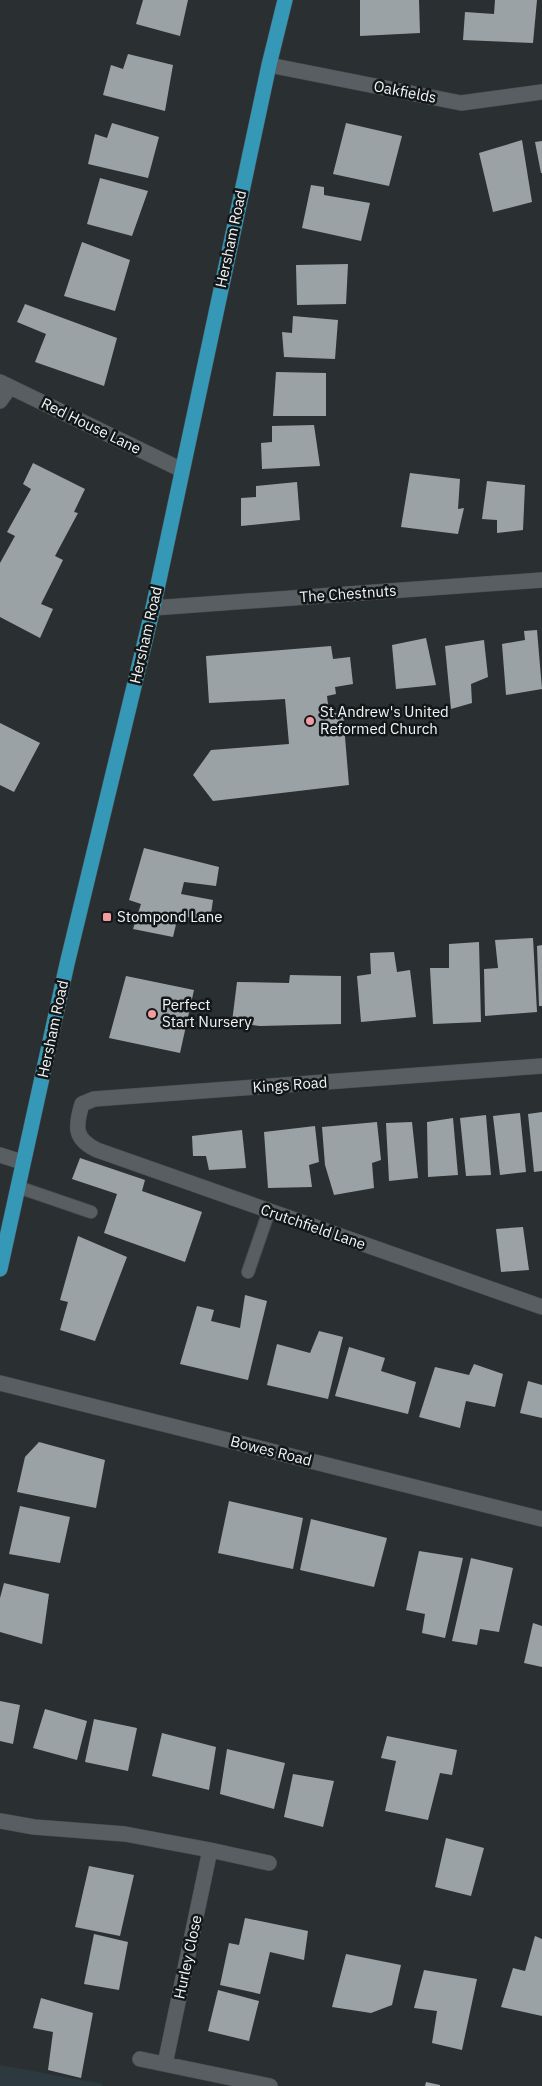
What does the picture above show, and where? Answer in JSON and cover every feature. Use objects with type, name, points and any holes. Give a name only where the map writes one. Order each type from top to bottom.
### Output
[{"type":"main road","name":"Hersham Road","points":[[0,1269],[67,964],[153,608],[269,65],[285,0]]},
{"type":"street","name":"Oakfields","points":[[269,65],[461,103],[542,92]]},
{"type":"street","name":"Red House Lane","points":[[5,384],[182,470]]},
{"type":"street","points":[[0,401],[5,384]]},
{"type":"street","name":"The Chestnuts","points":[[153,608],[542,580]]},
{"type":"street","name":"Kings Road","points":[[85,1144],[80,1137],[79,1114],[82,1104],[94,1099],[542,1066]]},
{"type":"street","name":"Crutchfield Lane","points":[[85,1144],[97,1150],[542,1307]]},
{"type":"street","points":[[0,1155],[22,1162]]},
{"type":"street","name":"Bowes Road","points":[[0,1383],[542,1519]]},
{"type":"street","points":[[0,1821],[34,1827],[125,1834],[269,1863]]},
{"type":"street","name":"Hurley Close","points":[[165,2064],[210,1850]]},
{"type":"street","points":[[140,2059],[270,2086]]},
{"type":"lane","points":[[18,1187],[91,1212]]},
{"type":"lane","points":[[248,1272],[269,1211]]},
{"type":"shaded area","points":[[0,2065],[102,2084],[102,2086],[0,2086]]},
{"type":"building","points":[[143,0],[188,0],[180,36],[136,24]]},
{"type":"building","points":[[360,0],[419,0],[420,33],[360,36]]},
{"type":"building","points":[[495,0],[537,0],[533,43],[463,40],[465,12],[494,14]]},
{"type":"building","points":[[128,54],[173,65],[165,111],[103,95],[111,65],[123,69]]},
{"type":"building","points":[[112,123],[159,137],[148,178],[88,164],[95,134],[107,138]]},
{"type":"building","points":[[346,123],[402,136],[389,186],[333,174]]},
{"type":"building","points":[[522,140],[532,202],[493,212],[479,153]]},
{"type":"building","points":[[542,141],[542,173],[541,173],[535,142]]},
{"type":"building","points":[[100,178],[148,191],[132,236],[87,224]]},
{"type":"building","points":[[311,185],[324,187],[324,195],[370,203],[361,241],[302,228]]},
{"type":"building","points":[[82,242],[130,260],[115,311],[64,296]]},
{"type":"building","points":[[348,264],[346,304],[297,305],[296,265]]},
{"type":"building","points":[[25,304],[117,338],[104,386],[35,362],[46,334],[17,322]]},
{"type":"building","points":[[293,316],[338,320],[335,359],[284,357],[282,332],[292,333]]},
{"type":"building","points":[[276,372],[326,373],[326,416],[273,416]]},
{"type":"building","points":[[314,425],[320,466],[262,469],[261,443],[272,442],[272,426]]},
{"type":"building","points":[[33,463],[85,489],[74,512],[78,513],[55,556],[63,560],[41,604],[53,609],[40,638],[0,617],[0,563],[15,536],[7,532],[31,489],[23,484]]},
{"type":"building","points":[[410,473],[460,479],[458,509],[464,508],[458,534],[401,527]]},
{"type":"building","points":[[487,481],[525,485],[523,530],[497,533],[497,520],[482,519]]},
{"type":"building","points":[[297,482],[300,520],[241,526],[241,498],[256,497],[256,486]]},
{"type":"building","points":[[537,630],[542,689],[506,695],[502,644],[525,640],[524,631]]},
{"type":"building","points":[[426,638],[436,685],[396,689],[392,645]]},
{"type":"building","points":[[484,640],[488,677],[471,684],[472,703],[451,709],[445,646]]},
{"type":"building","points":[[331,646],[333,659],[350,657],[353,684],[335,687],[336,694],[327,696],[329,713],[343,713],[349,785],[213,801],[193,775],[211,750],[289,744],[285,699],[209,703],[206,656]]},
{"type":"building","points":[[0,723],[40,743],[14,792],[0,785]]},
{"type":"building","points":[[144,848],[219,867],[216,886],[184,882],[181,894],[213,900],[210,920],[178,916],[173,937],[133,929],[141,904],[129,900]]},
{"type":"building","points":[[533,938],[537,1012],[485,1016],[484,969],[498,968],[495,940]]},
{"type":"building","points":[[479,942],[481,1022],[433,1024],[430,968],[449,968],[449,944]]},
{"type":"building","points":[[542,945],[542,1006],[539,1006],[537,946]]},
{"type":"building","points":[[394,952],[397,972],[410,970],[416,1017],[361,1022],[357,976],[371,974],[370,953]]},
{"type":"building","points":[[290,975],[341,976],[341,1024],[260,1026],[232,1022],[237,982],[289,983]]},
{"type":"building","name":"Perfect Start Nursery","points":[[126,976],[194,990],[180,1053],[109,1038]]},
{"type":"building","points":[[542,1112],[542,1171],[534,1172],[528,1114]]},
{"type":"building","points":[[520,1113],[526,1172],[500,1175],[493,1116]]},
{"type":"building","points":[[486,1115],[491,1175],[466,1176],[460,1118]]},
{"type":"building","points":[[453,1118],[458,1175],[428,1177],[427,1122]]},
{"type":"building","points":[[377,1122],[381,1160],[372,1163],[374,1188],[334,1195],[325,1165],[322,1127]]},
{"type":"building","points":[[412,1122],[418,1178],[389,1181],[386,1123]]},
{"type":"building","points":[[315,1126],[319,1162],[309,1165],[312,1187],[268,1188],[264,1132]]},
{"type":"building","points":[[242,1130],[246,1168],[209,1170],[206,1156],[193,1156],[192,1136]]},
{"type":"building","points":[[80,1158],[145,1180],[142,1191],[202,1212],[185,1262],[104,1233],[117,1194],[72,1179]]},
{"type":"building","points":[[523,1227],[529,1270],[501,1272],[496,1229]]},
{"type":"building","points":[[78,1236],[127,1257],[95,1341],[60,1330],[68,1302],[60,1300]]},
{"type":"building","points":[[245,1295],[267,1301],[248,1380],[180,1364],[197,1306],[214,1310],[211,1321],[240,1328]]},
{"type":"building","points":[[319,1331],[343,1337],[328,1399],[267,1385],[277,1344],[310,1353]]},
{"type":"building","points":[[349,1347],[385,1358],[381,1371],[416,1382],[408,1414],[335,1396]]},
{"type":"building","points":[[474,1364],[503,1374],[495,1407],[466,1401],[460,1428],[419,1417],[435,1367],[469,1375]]},
{"type":"building","points":[[528,1381],[542,1385],[542,1418],[520,1413]]},
{"type":"building","points":[[39,1442],[105,1460],[96,1508],[17,1492],[25,1457]]},
{"type":"building","points":[[229,1501],[303,1518],[293,1569],[218,1553]]},
{"type":"building","points":[[20,1506],[70,1517],[60,1563],[9,1554]]},
{"type":"building","points":[[311,1519],[387,1538],[374,1587],[300,1570]]},
{"type":"building","points":[[419,1551],[463,1558],[445,1638],[422,1633],[425,1614],[406,1610]]},
{"type":"building","points":[[471,1558],[513,1568],[499,1632],[480,1629],[477,1645],[452,1641]]},
{"type":"building","points":[[4,1583],[49,1594],[42,1644],[0,1632],[0,1598]]},
{"type":"building","points":[[533,1623],[542,1626],[542,1667],[524,1663]]},
{"type":"building","points":[[0,1701],[20,1705],[13,1744],[0,1741]]},
{"type":"building","points":[[45,1709],[87,1721],[77,1760],[33,1748]]},
{"type":"building","points":[[94,1719],[137,1728],[128,1771],[85,1762]]},
{"type":"building","points":[[162,1733],[216,1747],[209,1790],[152,1776]]},
{"type":"building","points":[[387,1736],[457,1750],[452,1775],[440,1773],[428,1820],[385,1811],[396,1761],[381,1758]]},
{"type":"building","points":[[227,1749],[285,1763],[274,1809],[220,1794]]},
{"type":"building","points":[[293,1774],[334,1781],[323,1827],[284,1817]]},
{"type":"building","points":[[446,1838],[484,1848],[471,1896],[435,1887]]},
{"type":"building","points":[[89,1866],[134,1875],[120,1936],[75,1927]]},
{"type":"building","points":[[245,1918],[308,1931],[304,1960],[270,1952],[260,1994],[220,1985],[229,1943],[239,1945]]},
{"type":"building","points":[[94,1934],[128,1942],[119,1990],[84,1984]]},
{"type":"building","points":[[535,1936],[542,1939],[542,2016],[501,2007],[513,1968],[525,1971]]},
{"type":"building","points":[[346,1954],[401,1965],[392,2005],[371,2013],[332,2007]]},
{"type":"building","points":[[424,1970],[477,1979],[462,2050],[432,2043],[437,2011],[414,2008]]},
{"type":"building","points":[[218,1990],[259,2001],[249,2041],[208,2031]]},
{"type":"building","points":[[41,1998],[93,2013],[81,2078],[48,2070],[53,2032],[33,2028]]},
{"type":"building","points":[[426,2082],[440,2085],[440,2086],[425,2086]]},
{"type":"place","name":"St Andrew's United Reformed Church","points":[[310,721]]},
{"type":"place","name":"Stompond Lane","points":[[107,917]]},
{"type":"place","name":"Perfect Start Nursery","points":[[152,1014]]}]
